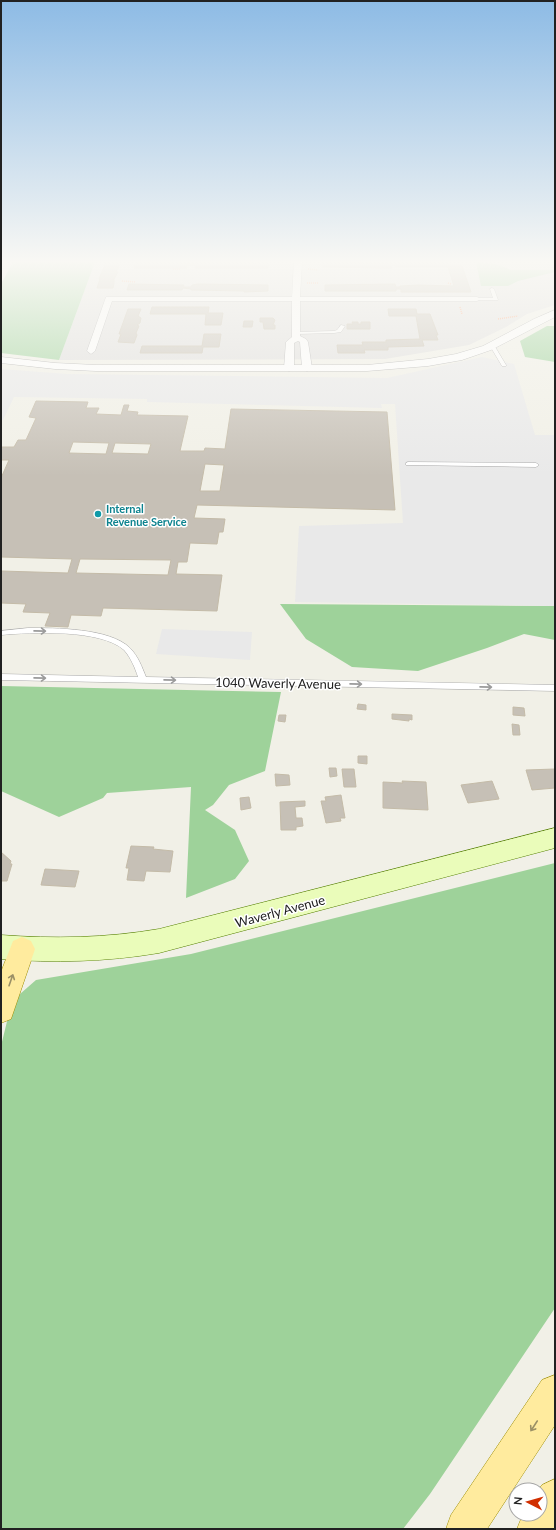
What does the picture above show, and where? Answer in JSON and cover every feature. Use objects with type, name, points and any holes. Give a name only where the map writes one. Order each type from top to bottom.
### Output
[{"type":"main road","name":"Waverly Avenue","points":[[11,948],[74,951],[159,941],[555,838]]},
{"type":"main road","points":[[1,1010],[11,948]]},
{"type":"main road","points":[[465,1529],[555,1393]]},
{"type":"main road","points":[[536,1529],[555,1498]]},
{"type":"street","points":[[91,351],[97,333]]},
{"type":"street","points":[[1,360],[82,368],[367,368],[440,361],[492,346],[517,333]]},
{"type":"street","points":[[289,368],[290,342],[296,336],[304,342],[307,368]]},
{"type":"lane","points":[[296,336],[321,333]]},
{"type":"lane","points":[[492,346],[504,365]]},
{"type":"lane","points":[[408,464],[536,465]]},
{"type":"lane","points":[[1,633],[13,631],[73,632],[98,636],[114,641],[130,653],[144,680]]},
{"type":"lane","name":"1040 Waverly Avenue","points":[[1,677],[555,688]]},
{"type":"shaded area","points":[[69,333],[493,333],[469,345],[385,359],[59,360]]},
{"type":"shaded area","points":[[482,357],[514,364],[535,435],[555,435],[555,606],[295,602],[299,526],[403,523],[395,404],[381,404],[382,408],[147,402],[147,399],[14,397],[3,420],[1,420],[1,369],[67,374],[387,378]]},
{"type":"shaded area","points":[[162,629],[252,632],[250,660],[156,654]]},
{"type":"green space","points":[[1,333],[69,333],[59,360],[1,353]]},
{"type":"green space","points":[[534,333],[555,333],[555,362],[525,357],[520,341]]},
{"type":"green space","points":[[280,604],[555,606],[555,640],[524,634],[418,671],[352,667],[306,639]]},
{"type":"green space","points":[[1,686],[281,692],[265,771],[229,785],[213,805],[205,810],[235,830],[249,861],[235,879],[186,898],[191,787],[107,793],[103,798],[59,817],[1,791]]},
{"type":"green space","points":[[555,863],[555,1308],[430,1494],[403,1529],[1,1529],[1,1046],[12,1001],[36,980],[191,954]]},
{"type":"building","points":[[136,333],[137,335],[134,343],[118,342],[121,334],[119,334]]},
{"type":"building","points":[[419,333],[437,333],[438,335],[436,335],[438,340],[422,340],[424,346],[388,347],[388,350],[364,350],[365,353],[338,353],[337,345],[363,345],[362,342],[386,342],[386,340],[420,339]]},
{"type":"building","points":[[204,334],[221,334],[219,347],[203,347],[202,353],[140,353],[142,346],[202,346]]},
{"type":"building","name":"Internal Revenue Service","points":[[36,401],[88,402],[86,408],[99,408],[96,414],[121,415],[124,405],[129,405],[127,411],[138,412],[137,415],[188,416],[180,451],[204,451],[205,448],[225,449],[231,409],[387,412],[395,510],[197,505],[194,518],[225,519],[223,532],[219,532],[217,544],[190,543],[187,562],[178,562],[176,574],[222,575],[217,611],[103,608],[101,616],[71,615],[68,627],[45,626],[50,613],[23,612],[26,604],[1,603],[1,571],[68,573],[72,559],[1,557],[1,478],[9,460],[1,460],[1,447],[14,447],[18,440],[26,440],[36,418],[29,417]],"holes":[[[73,442],[109,443],[106,454],[69,453]],[[115,443],[151,444],[148,454],[112,453]],[[205,464],[224,465],[220,491],[200,491]],[[80,559],[171,560],[168,575],[76,573]]]},
{"type":"building","points":[[358,704],[366,705],[366,710],[357,709]]},
{"type":"building","points":[[513,707],[524,708],[525,716],[513,715]]},
{"type":"building","points":[[392,714],[412,715],[412,720],[392,719]]},
{"type":"building","points":[[279,715],[286,715],[285,722],[278,721]]},
{"type":"building","points":[[512,724],[519,725],[520,735],[513,735]]},
{"type":"building","points":[[358,756],[367,756],[367,764],[358,763]]},
{"type":"building","points":[[329,768],[336,768],[337,776],[330,777]]},
{"type":"building","points":[[342,769],[354,769],[356,787],[344,787]]},
{"type":"building","points":[[555,769],[555,788],[532,790],[526,770]]},
{"type":"building","points":[[275,774],[289,775],[290,785],[276,786]]},
{"type":"building","points":[[402,781],[426,782],[428,810],[383,808],[383,782],[403,783]]},
{"type":"building","points":[[492,781],[499,799],[468,803],[461,785]]},
{"type":"building","points":[[341,795],[345,818],[340,818],[341,821],[326,823],[321,801],[326,801],[325,797]]},
{"type":"building","points":[[249,797],[251,808],[241,810],[240,798]]},
{"type":"building","points":[[305,801],[305,806],[295,807],[296,818],[302,818],[303,826],[296,827],[296,830],[281,830],[280,802]]},
{"type":"building","points":[[131,846],[154,847],[153,849],[173,851],[170,872],[146,871],[144,881],[127,880],[129,868],[126,868]]},
{"type":"building","points":[[1,852],[11,861],[10,864],[12,864],[7,881],[1,881]]},
{"type":"building","points":[[45,869],[79,871],[75,887],[41,885]]},
{"type":"place","name":"Internal Revenue Service","points":[[98,514]]}]
